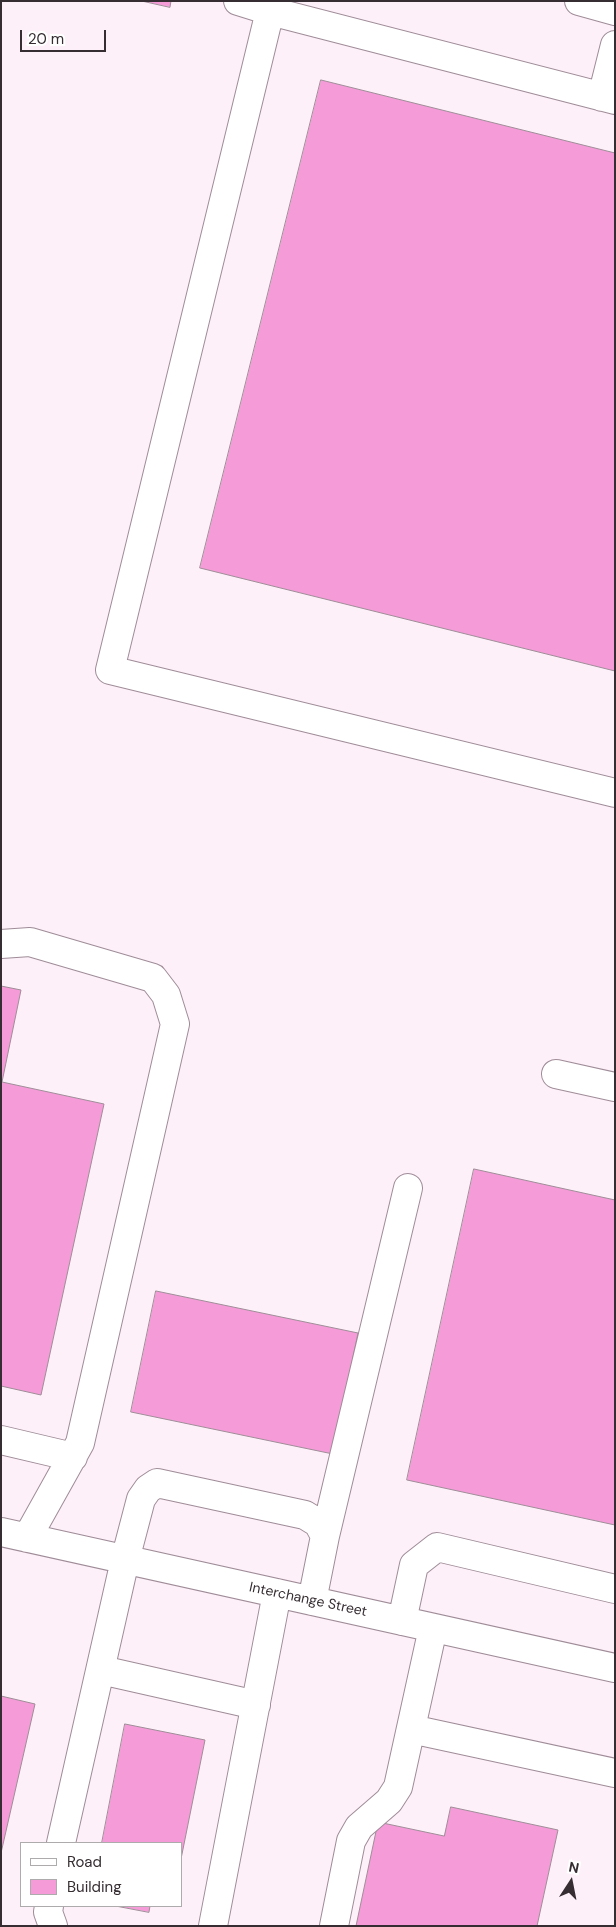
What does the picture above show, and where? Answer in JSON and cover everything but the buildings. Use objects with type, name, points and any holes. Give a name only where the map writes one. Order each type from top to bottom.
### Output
[{"type":"street","points":[[238,1],[270,12],[311,11],[609,98],[615,45]]},
{"type":"street","points":[[579,1],[615,11]]},
{"type":"street","points":[[270,12],[110,670],[615,793]]},
{"type":"street","points":[[1,944],[30,942],[153,978],[166,995],[175,1024],[80,1443],[27,1538]]},
{"type":"street","points":[[556,1074],[615,1087]]},
{"type":"street","points":[[312,1601],[325,1536],[408,1188]]},
{"type":"street","points":[[1,1440],[73,1457]]},
{"type":"street","points":[[61,1842],[125,1560],[141,1499],[148,1488],[157,1483],[305,1515],[318,1523],[325,1536]]},
{"type":"street","name":"Interchange Street","points":[[1,1532],[615,1668]]},
{"type":"street","points":[[402,1621],[414,1565],[437,1547],[615,1588]]},
{"type":"street","points":[[213,1926],[277,1594]]},
{"type":"street","points":[[334,1926],[351,1841],[359,1827],[389,1801],[398,1787],[433,1628]]},
{"type":"street","points":[[101,1670],[256,1705]]},
{"type":"street","points":[[410,1729],[615,1773]]},
{"type":"street","points":[[49,1907],[48,1912],[53,1926]]}]
